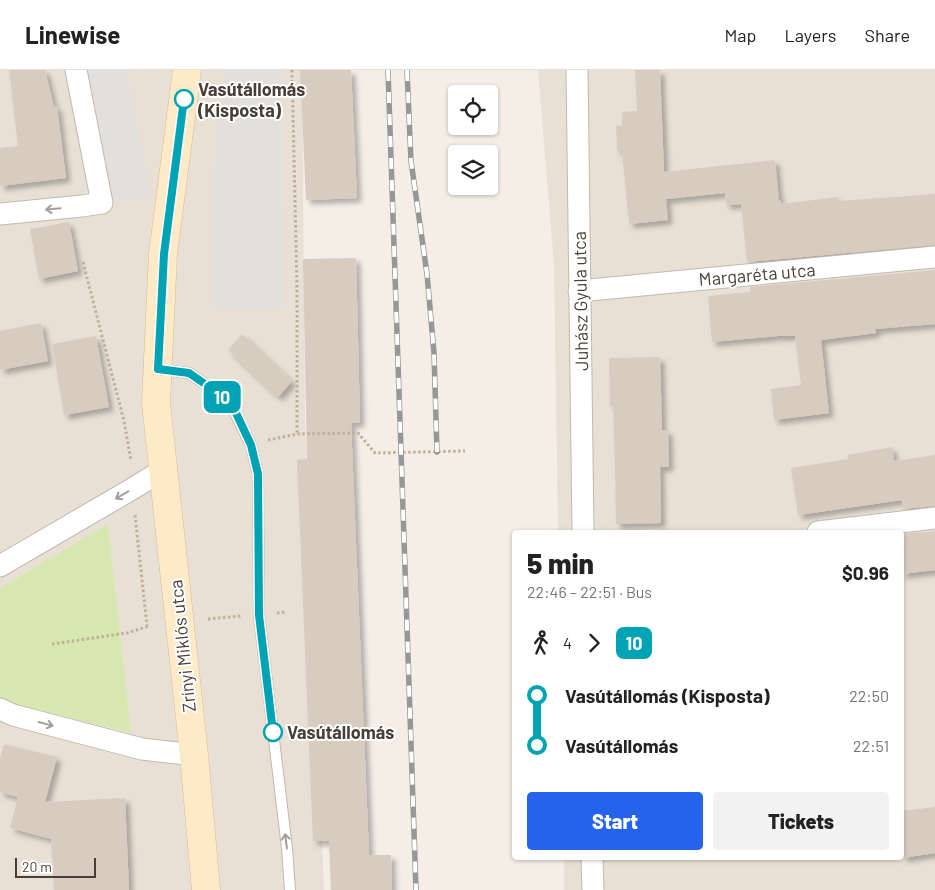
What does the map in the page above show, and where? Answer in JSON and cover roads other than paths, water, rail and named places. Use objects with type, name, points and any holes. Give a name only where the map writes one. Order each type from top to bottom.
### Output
[{"type":"main road","name":"Zrínyi Miklós utca","points":[[187,70],[164,254],[156,403],[194,755],[206,890]]},
{"type":"street","points":[[0,214],[102,203],[76,70]]},
{"type":"street","name":"Juhász Gyula utca","points":[[577,70],[583,530]]},
{"type":"street","name":"Margaréta utca","points":[[579,291],[935,257]]},
{"type":"street","points":[[0,566],[164,470]]},
{"type":"street","points":[[835,530],[935,518]]},
{"type":"street","points":[[0,709],[13,715],[142,750],[194,755]]},
{"type":"street","points":[[592,860],[593,890]]},
{"type":"lane","points":[[158,369],[189,373],[218,393],[236,413],[251,445],[258,474],[259,615],[287,848],[290,890]]},
{"type":"railway","points":[[388,70],[416,890]]},
{"type":"railway","points":[[407,70],[411,161],[427,274],[434,353],[437,452]]},
{"type":"place","name":"Vasútállomás (Kisposta)","points":[[184,99]]},
{"type":"place","name":"Vasútállomás","points":[[273,732]]}]
